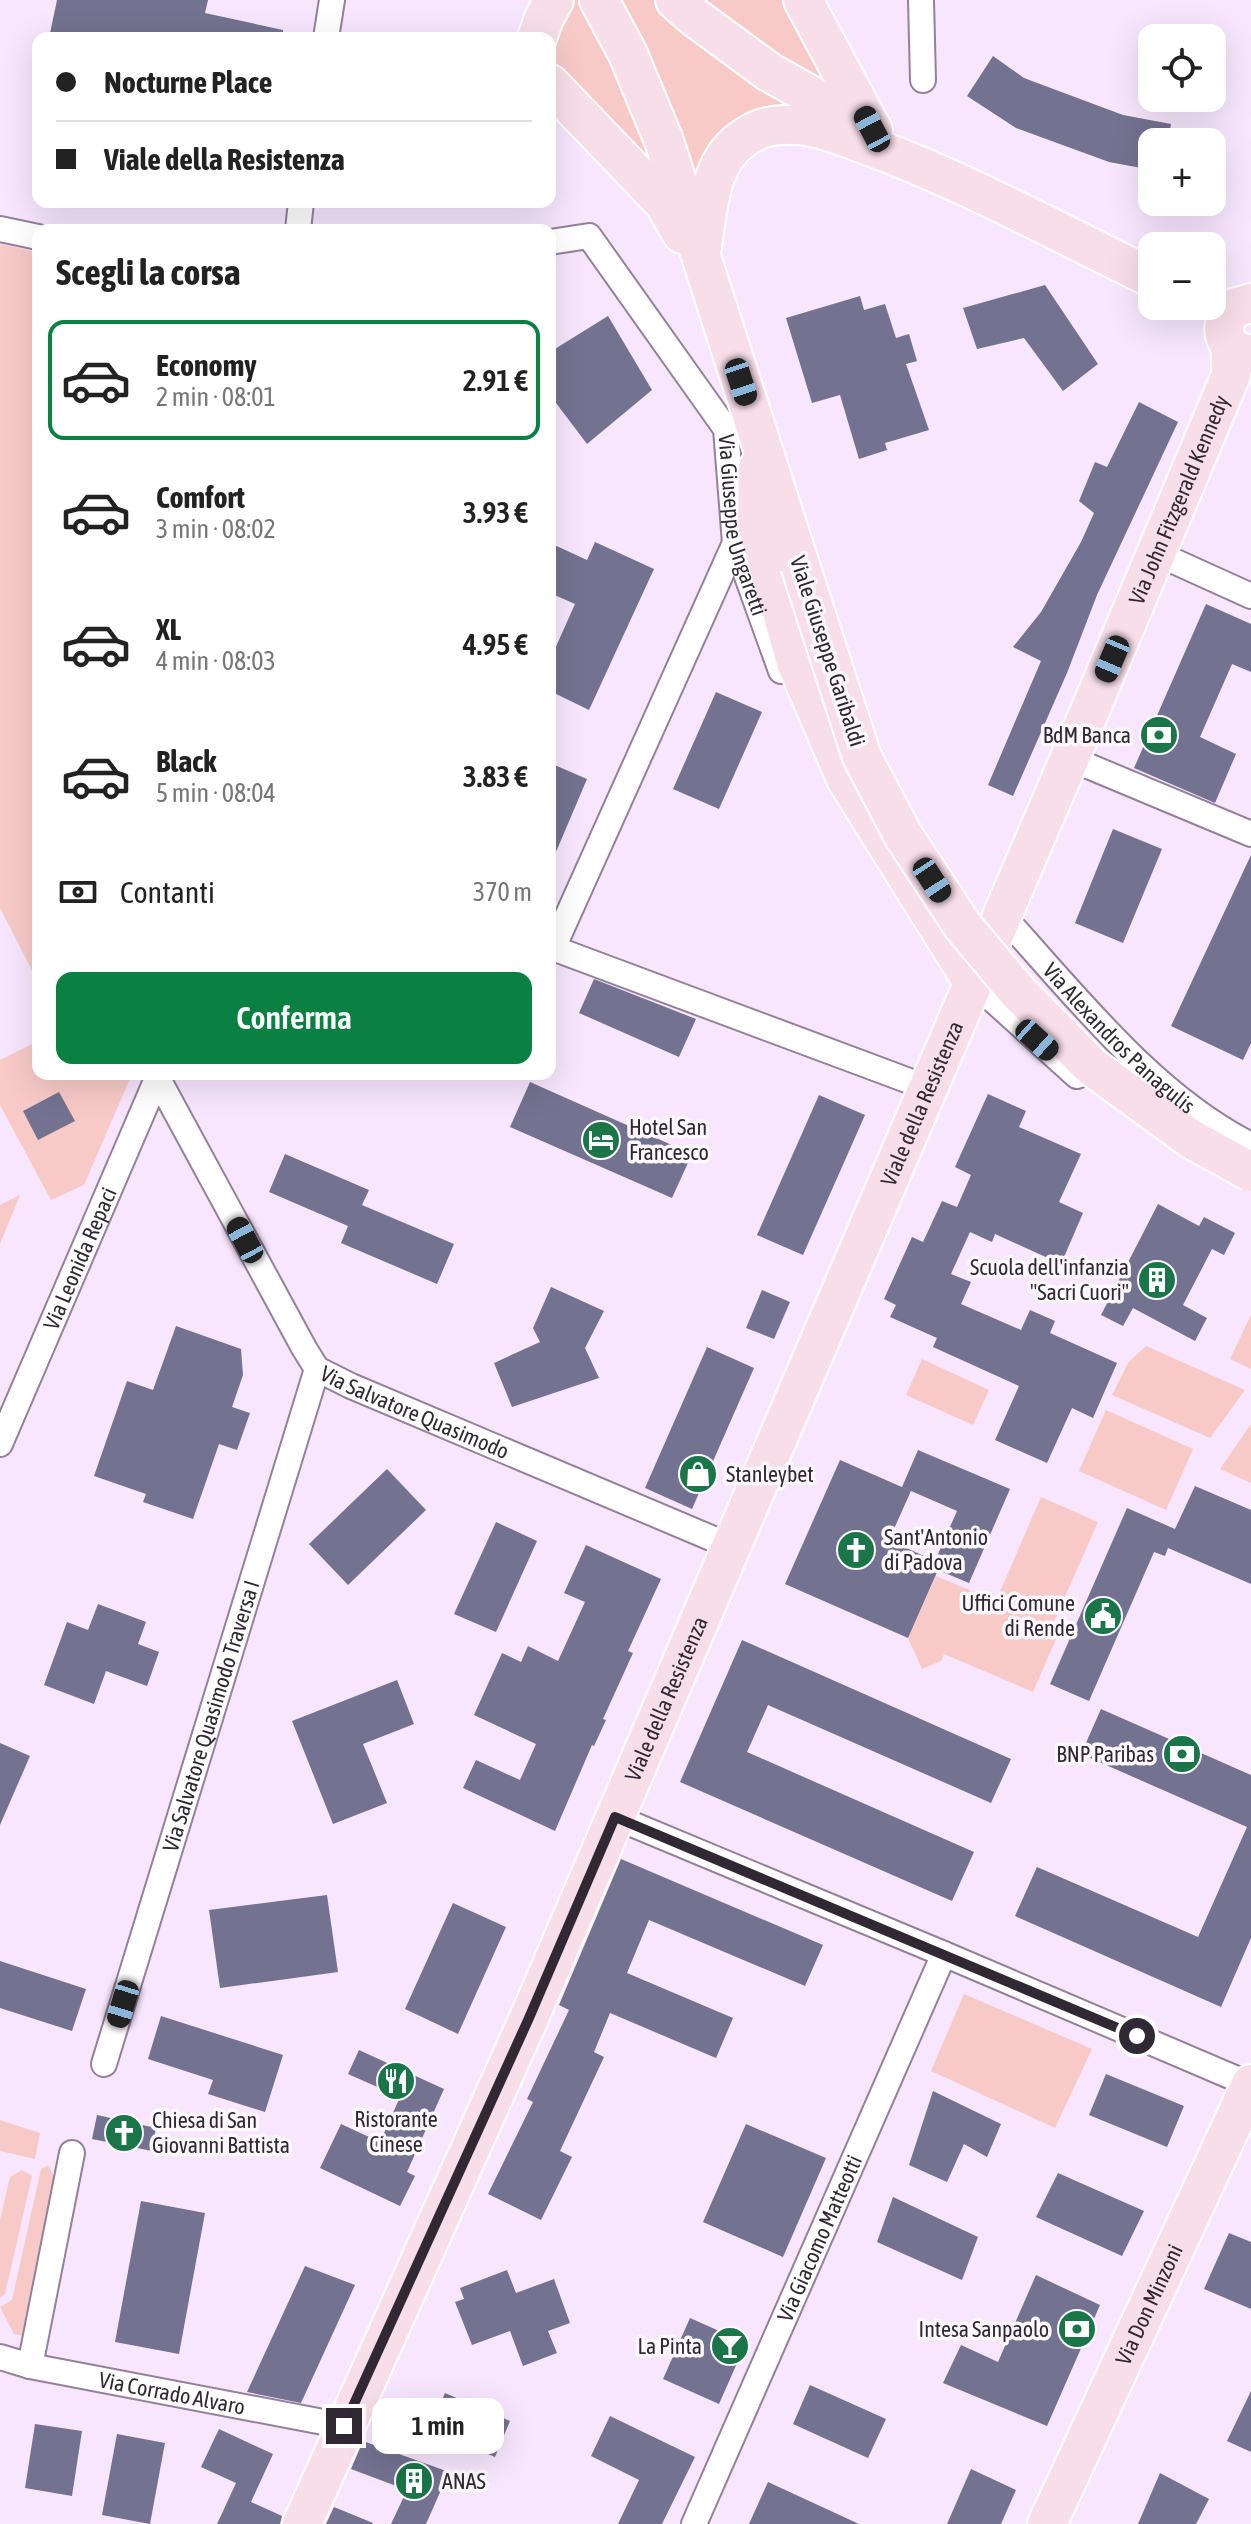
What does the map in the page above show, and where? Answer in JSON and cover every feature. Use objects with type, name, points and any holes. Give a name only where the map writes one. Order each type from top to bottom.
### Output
[{"type":"main road","points":[[539,32],[554,0]]},
{"type":"main road","name":"Viale Giuseppe Garibaldi","points":[[599,0],[628,54],[664,141],[862,757],[903,835],[962,925],[1018,992],[1091,1066],[1191,1139],[1251,1172]]},
{"type":"main road","points":[[675,0],[769,72],[872,129],[920,165]]},
{"type":"main road","points":[[803,0],[872,129]]},
{"type":"main road","points":[[556,90],[664,203],[705,267]]},
{"type":"main road","points":[[705,267],[708,207],[721,159],[745,137],[785,124],[841,136],[920,165],[1138,271]]},
{"type":"main road","name":"Via John Fitzgerald Kennedy","points":[[1002,915],[1231,375],[1233,318]]},
{"type":"main road","points":[[758,433],[757,524],[796,662],[846,779],[972,981]]},
{"type":"main road","name":"Viale della Resistenza","points":[[302,2524],[529,2018],[1002,915]]},
{"type":"main road","name":"Via Don Minzoni","points":[[1047,2524],[1251,2085]]},
{"type":"street","points":[[327,32],[332,0]]},
{"type":"street","points":[[921,0],[923,80]]},
{"type":"street","points":[[0,229],[32,236]]},
{"type":"street","name":"Via Giuseppe Ungaretti","points":[[556,241],[589,236],[726,429],[735,543],[785,683],[846,779]]},
{"type":"street","points":[[556,937],[735,543]]},
{"type":"street","points":[[1156,553],[1251,596]]},
{"type":"street","points":[[1069,758],[1251,834]]},
{"type":"street","name":"Via Alexandros Panagulis","points":[[1002,915],[1155,1078],[1219,1129],[1251,1145]]},
{"type":"street","points":[[556,950],[928,1088]]},
{"type":"street","name":"Via Alexandros Panagulis","points":[[972,981],[1080,1079],[1163,1138],[1251,1187]]},
{"type":"street","name":"Via Leonida Repaci","points":[[0,1444],[156,1080]]},
{"type":"street","name":"Via Salvatore Quasimodo","points":[[160,1080],[317,1369],[730,1546]]},
{"type":"street","name":"Via Salvatore Quasimodo Traversa I","points":[[104,2064],[317,1369]]},
{"type":"street","points":[[615,1817],[1251,2085]]},
{"type":"street","name":"Via Giacomo Matteotti","points":[[694,2524],[944,1954]]},
{"type":"street","points":[[30,2366],[72,2153]]},
{"type":"street","name":"Via Corrado Alvaro","points":[[0,2357],[30,2366],[344,2426]]},
{"type":"shaded area","points":[[567,0],[579,0],[619,75],[662,185],[556,74],[556,32],[553,32]]},
{"type":"shaded area","points":[[616,0],[656,0],[703,41],[809,111],[697,184]]},
{"type":"shaded area","points":[[696,0],[791,0],[834,82],[822,94]]},
{"type":"shaded area","points":[[0,244],[32,251],[32,970],[0,908]]},
{"type":"shaded area","points":[[32,1044],[32,1080],[129,1080],[84,1185],[51,1200],[0,1105],[0,1060]]},
{"type":"shaded area","points":[[20,1195],[0,1244],[0,1205]]},
{"type":"shaded area","points":[[1251,1315],[1251,1369],[1230,1359]]},
{"type":"shaded area","points":[[1146,1346],[1245,1390],[1210,1438],[1112,1395],[1128,1363]]},
{"type":"shaded area","points":[[922,1359],[989,1390],[973,1425],[906,1395]]},
{"type":"shaded area","points":[[1106,1410],[1193,1449],[1166,1510],[1079,1471]]},
{"type":"shaded area","points":[[1251,1424],[1251,1483],[1220,1469]]},
{"type":"shaded area","points":[[1041,1497],[1098,1522],[1052,1626],[1060,1630],[1033,1692],[944,1654],[941,1661],[922,1669],[908,1638],[936,1576],[996,1601]]},
{"type":"shaded area","points":[[964,1994],[1092,2049],[1055,2128],[931,2071]]},
{"type":"shaded area","points":[[0,2120],[40,2133],[35,2159],[0,2151]]},
{"type":"shaded area","points":[[48,2165],[58,2185],[27,2336],[14,2334],[0,2307],[12,2300],[41,2169]]},
{"type":"shaded area","points":[[22,2170],[32,2176],[5,2294],[0,2298],[0,2220],[10,2177]]},
{"type":"building","points":[[57,0],[208,0],[205,13],[283,30],[283,32],[50,32]]},
{"type":"building","points":[[993,56],[1024,78],[1123,115],[1171,124],[1170,128],[1138,128],[1138,167],[1109,162],[1016,128],[967,96]]},
{"type":"building","points":[[1045,285],[1098,364],[1063,391],[1024,338],[977,349],[963,308]]},
{"type":"building","points":[[860,296],[864,310],[885,304],[896,338],[909,334],[917,361],[906,364],[929,430],[885,443],[887,450],[859,459],[840,395],[812,403],[786,318]]},
{"type":"building","points":[[608,316],[652,390],[587,444],[556,403],[556,348]]},
{"type":"building","points":[[1139,402],[1178,422],[1097,595],[1013,796],[988,785],[1041,661],[1013,647],[1041,612],[1081,542],[1094,513],[1079,501],[1095,462],[1107,467]]},
{"type":"building","points":[[595,542],[654,569],[589,710],[556,694],[556,647],[575,604],[556,596],[556,546],[587,560]]},
{"type":"building","points":[[1206,604],[1251,624],[1251,672],[1232,664],[1200,737],[1236,754],[1215,803],[1134,768]]},
{"type":"building","points":[[716,692],[762,712],[719,809],[673,789]]},
{"type":"building","points":[[556,766],[587,779],[556,852]]},
{"type":"building","points":[[1113,829],[1162,849],[1123,943],[1075,923]]},
{"type":"building","points":[[1251,855],[1251,1043],[1243,1060],[1171,1026]]},
{"type":"building","points":[[594,979],[696,1019],[679,1057],[579,1013]]},
{"type":"building","name":"Hotel San Francesco","points":[[530,1082],[692,1154],[672,1198],[510,1127]]},
{"type":"building","points":[[59,1092],[75,1121],[38,1140],[23,1111]]},
{"type":"building","points":[[988,1094],[1026,1111],[1019,1127],[1081,1154],[1059,1202],[1083,1213],[1061,1264],[995,1234],[992,1242],[970,1232],[951,1274],[971,1282],[961,1304],[1021,1330],[1030,1310],[1055,1321],[1050,1333],[1117,1363],[1093,1418],[1072,1408],[1047,1463],[995,1440],[1019,1386],[933,1347],[937,1338],[890,1317],[896,1305],[884,1299],[912,1237],[923,1242],[942,1201],[957,1207],[971,1175],[955,1167]]},
{"type":"building","points":[[819,1095],[865,1115],[803,1255],[757,1235]]},
{"type":"building","points":[[285,1154],[369,1190],[362,1205],[454,1244],[437,1284],[341,1243],[348,1226],[269,1192]]},
{"type":"building","name":"Scuola dell'infanzia \"Sacri Cuori\"","points":[[1158,1204],[1199,1226],[1204,1217],[1235,1233],[1224,1255],[1212,1249],[1183,1305],[1207,1318],[1195,1341],[1133,1308],[1123,1326],[1101,1315]]},
{"type":"building","points":[[551,1287],[604,1311],[585,1348],[599,1378],[512,1407],[494,1363],[540,1342],[533,1328]]},
{"type":"building","points":[[762,1290],[790,1302],[774,1339],[746,1328]]},
{"type":"building","points":[[176,1326],[241,1349],[243,1375],[232,1407],[250,1413],[237,1450],[219,1444],[193,1519],[143,1502],[146,1494],[94,1476],[127,1381],[153,1390]]},
{"type":"building","points":[[707,1347],[754,1368],[692,1509],[645,1488]]},
{"type":"building","name":"Sant'Antonio di Padova","points":[[918,1450],[1010,1489],[969,1583],[938,1570],[908,1638],[785,1584],[840,1460],[911,1491],[889,1540],[935,1561],[957,1511],[902,1487]]},
{"type":"building","points":[[387,1469],[426,1510],[348,1585],[309,1544]]},
{"type":"building","name":"Uffici Comune di Rende","points":[[1195,1486],[1251,1510],[1251,1584],[1168,1548],[1165,1556],[1154,1552],[1089,1701],[1050,1684],[1127,1508],[1175,1529]]},
{"type":"building","points":[[496,1522],[537,1541],[496,1632],[454,1614]]},
{"type":"building","points":[[586,1545],[661,1579],[628,1651],[633,1653],[603,1719],[606,1720],[555,1831],[463,1788],[476,1760],[520,1780],[536,1744],[474,1715],[502,1653],[521,1662],[528,1646],[558,1661],[585,1602],[564,1593]]},
{"type":"building","points":[[98,1604],[146,1622],[138,1644],[159,1652],[147,1686],[106,1671],[94,1704],[44,1685],[67,1622],[88,1630]]},
{"type":"building","points":[[742,1640],[1011,1759],[991,1803],[768,1705],[747,1752],[974,1852],[952,1901],[680,1782]]},
{"type":"building","points":[[397,1680],[414,1724],[363,1744],[387,1803],[333,1824],[292,1721]]},
{"type":"building","points":[[1101,1709],[1251,1775],[1251,1938],[1221,2007],[1015,1916],[1037,1867],[1198,1937],[1247,1827],[1081,1754]]},
{"type":"building","points":[[0,1743],[30,1756],[0,1825]]},
{"type":"building","points":[[621,1859],[823,1945],[805,1986],[649,1920],[627,1973],[733,2018],[716,2058],[610,2013],[594,2052],[604,2057],[560,2151],[572,2157],[541,2220],[488,2194],[533,2102],[527,2099],[569,2010],[559,2005]]},
{"type":"building","points":[[327,1895],[338,1972],[220,1988],[209,1910]]},
{"type":"building","points":[[453,1903],[506,1927],[458,2034],[405,2009]]},
{"type":"building","points":[[0,1961],[86,1989],[72,2031],[0,2008]]},
{"type":"building","points":[[161,2016],[283,2055],[265,2112],[208,2094],[213,2080],[148,2059]]},
{"type":"building","points":[[359,2050],[444,2089],[407,2172],[415,2176],[400,2206],[320,2168],[341,2124],[380,2142],[400,2097],[348,2074]]},
{"type":"building","points":[[1106,2074],[1184,2106],[1167,2147],[1089,2115]]},
{"type":"building","points":[[933,2091],[1001,2124],[987,2157],[964,2144],[947,2182],[909,2165]]},
{"type":"building","name":"Chiesa di San Giovanni Battista","points":[[97,2115],[156,2128],[152,2151],[92,2139]]},
{"type":"building","points":[[746,2124],[826,2158],[783,2257],[703,2222]]},
{"type":"building","points":[[1058,2173],[1144,2211],[1122,2256],[1036,2217]]},
{"type":"building","points":[[893,2197],[978,2237],[962,2280],[877,2242]]},
{"type":"building","points":[[141,2201],[205,2213],[179,2354],[115,2342]]},
{"type":"building","points":[[1229,2233],[1251,2242],[1251,2309],[1204,2289]]},
{"type":"building","points":[[305,2266],[355,2285],[301,2403],[247,2392]]},
{"type":"building","points":[[507,2270],[516,2293],[554,2279],[570,2323],[548,2331],[557,2353],[523,2366],[510,2331],[472,2345],[455,2302],[464,2299],[460,2288]]},
{"type":"building","points":[[1036,2275],[1100,2305],[1047,2426],[943,2383],[961,2345],[998,2362]]},
{"type":"building","points":[[690,2318],[746,2343],[719,2404],[663,2379]]},
{"type":"building","points":[[810,2385],[886,2419],[868,2458],[793,2424]]},
{"type":"building","points":[[1251,2391],[1251,2452],[1227,2441]]},
{"type":"building","points":[[445,2393],[510,2421],[495,2457],[429,2429]]},
{"type":"building","points":[[610,2416],[695,2457],[662,2524],[618,2524],[639,2480],[591,2456]]},
{"type":"building","points":[[35,2424],[82,2431],[72,2496],[25,2488]]},
{"type":"building","points":[[219,2429],[273,2454],[251,2502],[282,2516],[280,2524],[217,2524],[236,2483],[201,2467]]},
{"type":"building","points":[[117,2434],[165,2443],[150,2524],[102,2515]]},
{"type":"building","name":"ANAS","points":[[363,2441],[449,2472],[426,2524],[391,2524],[407,2490],[351,2469]]},
{"type":"building","points":[[971,2469],[1016,2490],[1001,2524],[947,2524]]},
{"type":"building","points":[[1160,2473],[1209,2499],[1196,2524],[1138,2524]]},
{"type":"building","points":[[768,2482],[859,2524],[749,2524]]},
{"type":"building","points":[[334,2507],[373,2523],[326,2524]]},
{"type":"place","name":"BdM Banca","points":[[1159,735]]},
{"type":"place","name":"Hotel San Francesco","points":[[601,1140]]},
{"type":"place","name":"Scuola dell'infanzia \"Sacri Cuori\"","points":[[1157,1280]]},
{"type":"place","name":"Stanleybet","points":[[698,1474]]},
{"type":"place","name":"Sant'Antonio di Padova","points":[[856,1550]]},
{"type":"place","name":"Uffici Comune di Rende","points":[[1103,1616]]},
{"type":"place","name":"BNP Paribas","points":[[1182,1754]]},
{"type":"place","name":"Ristorante Cinese","points":[[396,2081]]},
{"type":"place","name":"Chiesa di San Giovanni Battista","points":[[124,2133]]},
{"type":"place","name":"Intesa Sanpaolo","points":[[1077,2329]]},
{"type":"place","name":"La Pinta","points":[[730,2346]]},
{"type":"place","name":"ANAS","points":[[414,2481]]},
{"type":"route","points":[[344,2426],[529,2018],[615,1817],[1137,2036]]}]
